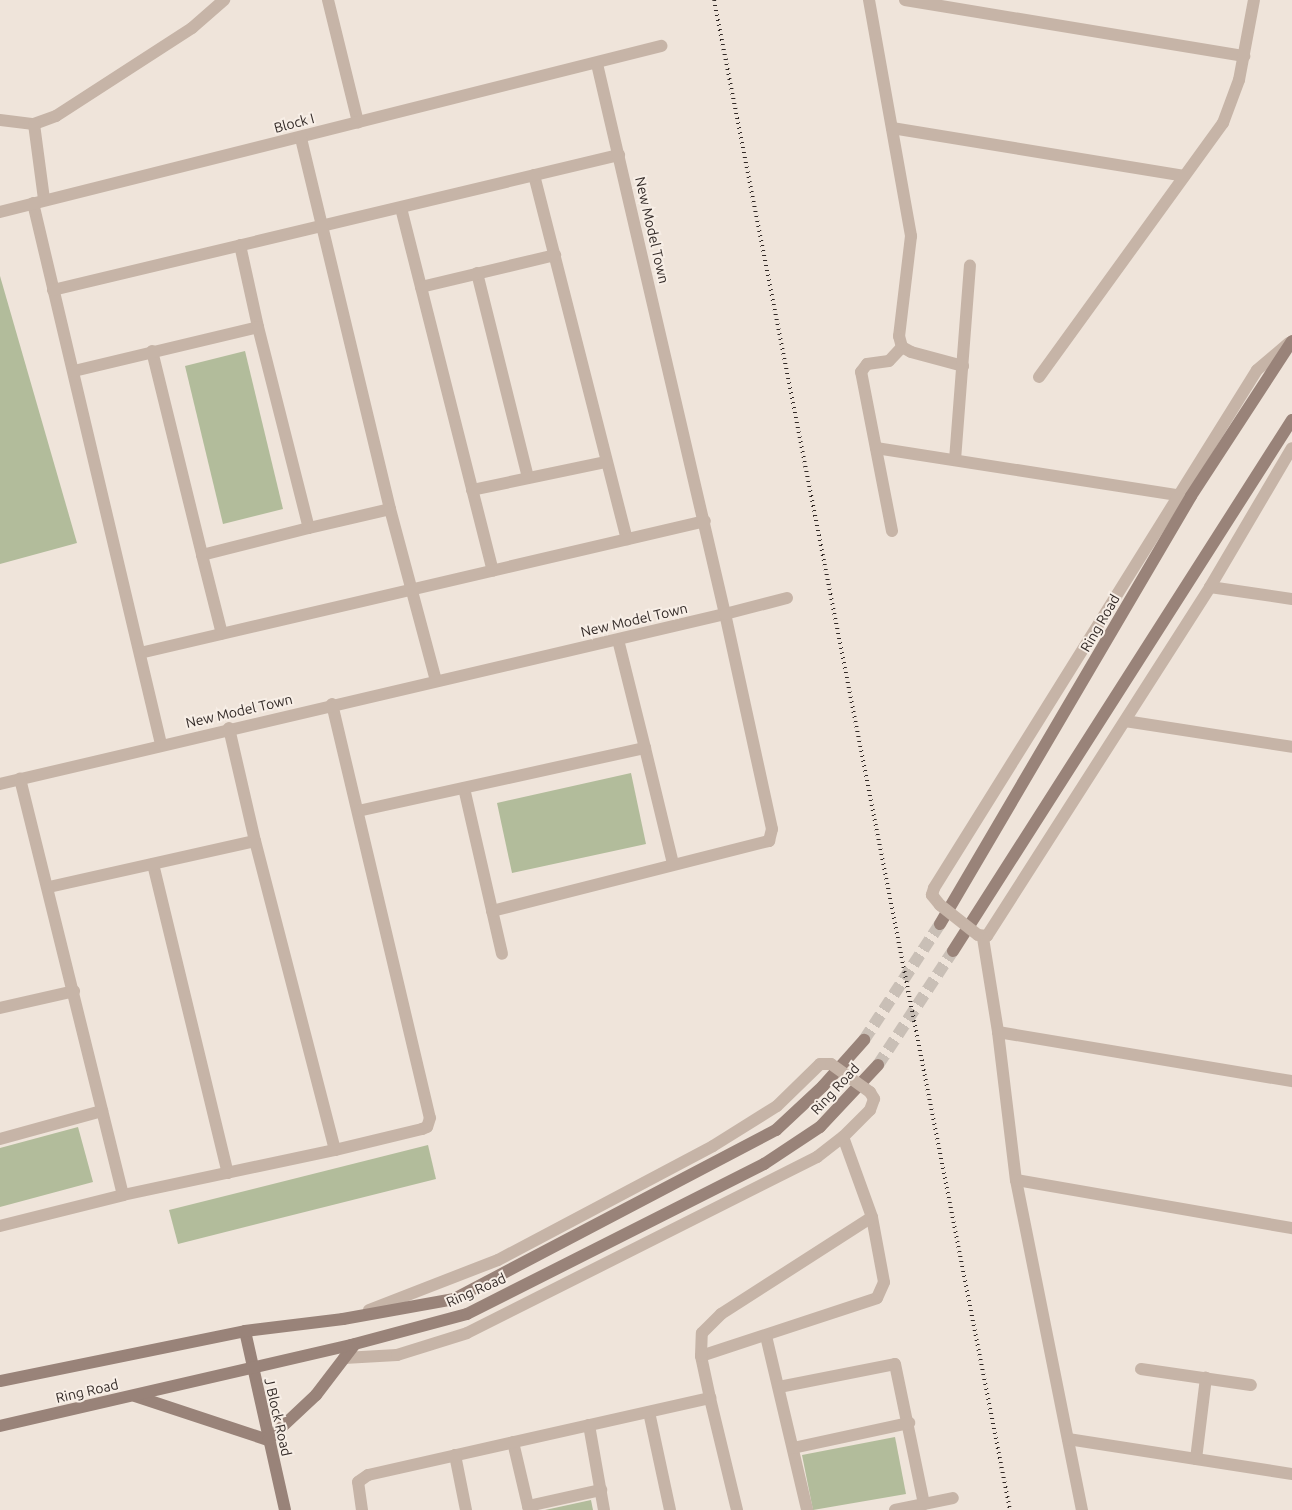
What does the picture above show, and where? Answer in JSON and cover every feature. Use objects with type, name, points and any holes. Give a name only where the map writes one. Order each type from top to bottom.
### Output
[{"type":"street","points":[[0,120],[34,124],[56,116],[192,28],[224,0]]},
{"type":"street","points":[[328,0],[358,122]]},
{"type":"street","points":[[869,0],[911,236],[898,336],[902,347],[926,358],[963,366]]},
{"type":"street","points":[[904,0],[962,4],[1244,56]]},
{"type":"street","points":[[1039,377],[1223,123],[1233,103],[1254,0]]},
{"type":"street","name":"Block I","points":[[0,212],[38,201],[597,64],[661,46]]},
{"type":"street","name":"New Model Town","points":[[0,784],[229,728],[725,614],[620,155],[597,64]]},
{"type":"street","points":[[34,124],[38,201],[53,290],[74,371],[161,744]]},
{"type":"street","points":[[892,128],[1184,176]]},
{"type":"street","points":[[301,137],[410,590],[436,681]]},
{"type":"street","points":[[53,290],[620,155]]},
{"type":"street","points":[[534,175],[627,539]]},
{"type":"street","points":[[401,208],[492,571]]},
{"type":"street","points":[[240,245],[258,327],[309,528]]},
{"type":"street","points":[[421,287],[555,255]]},
{"type":"street","points":[[956,460],[970,266]]},
{"type":"street","points":[[477,273],[528,478]]},
{"type":"street","points":[[74,371],[258,327]]},
{"type":"street","points":[[1082,1510],[1016,1180],[998,1032],[980,937],[940,905],[932,895],[934,888],[1257,370],[1292,340]]},
{"type":"street","name":"Ring Road","points":[[940,924],[1191,496],[1292,340]]},
{"type":"street","points":[[892,531],[862,368],[890,360],[902,347]]},
{"type":"street","points":[[152,351],[222,634]]},
{"type":"street","points":[[953,951],[1292,420]]},
{"type":"street","points":[[876,448],[1177,496]]},
{"type":"street","points":[[980,937],[987,936],[1125,721],[1210,587],[1292,448]]},
{"type":"street","points":[[472,490],[606,462]]},
{"type":"street","points":[[202,555],[390,509]]},
{"type":"street","points":[[140,653],[705,521]]},
{"type":"street","points":[[1210,587],[1292,599]]},
{"type":"street","points":[[492,911],[673,864],[765,843],[771,834],[725,614],[787,598]]},
{"type":"street","points":[[618,640],[673,864]]},
{"type":"street","points":[[0,1226],[123,1195],[335,1150],[427,1127],[430,1118],[332,704]]},
{"type":"street","points":[[1125,721],[1292,747]]},
{"type":"street","points":[[229,728],[255,841],[335,1150]]},
{"type":"street","points":[[358,811],[645,748]]},
{"type":"street","points":[[20,779],[49,887],[123,1195]]},
{"type":"street","points":[[464,788],[502,954]]},
{"type":"street","points":[[49,887],[255,841]]},
{"type":"street","points":[[153,864],[228,1173]]},
{"type":"street","points":[[0,1008],[74,991]]},
{"type":"street","points":[[998,1032],[1292,1081]]},
{"type":"street","name":"Ring Road","points":[[0,1381],[245,1331],[342,1319],[454,1299],[776,1130],[823,1086],[864,1040]]},
{"type":"street","points":[[342,1319],[408,1297],[498,1260],[713,1146],[777,1106],[820,1064],[831,1064],[870,1092],[874,1099],[870,1110],[843,1137],[817,1157],[466,1333],[397,1355],[344,1358]]},
{"type":"street","name":"Ring Road","points":[[0,1426],[252,1369],[467,1314],[764,1164],[820,1127],[878,1065]]},
{"type":"street","points":[[0,1139],[102,1111]]},
{"type":"street","points":[[701,1356],[877,1298],[884,1282],[872,1217],[843,1137]]},
{"type":"street","points":[[1016,1180],[1292,1228]]},
{"type":"street","points":[[737,1510],[701,1356],[702,1333],[715,1318],[872,1217]]},
{"type":"street","name":"J Block Road","points":[[245,1331],[285,1510]]},
{"type":"street","points":[[766,1336],[807,1510]]},
{"type":"street","points":[[135,1396],[268,1440],[316,1395],[355,1344]]},
{"type":"street","points":[[778,1387],[892,1363],[899,1370],[924,1504]]},
{"type":"street","points":[[1141,1368],[1252,1385]]},
{"type":"street","points":[[1196,1459],[1206,1378]]},
{"type":"street","points":[[362,1510],[357,1490],[362,1477],[710,1398]]},
{"type":"street","points":[[649,1412],[670,1510]]},
{"type":"street","points":[[793,1448],[909,1423]]},
{"type":"street","points":[[590,1425],[604,1510]]},
{"type":"street","points":[[1068,1439],[1292,1474]]},
{"type":"street","points":[[513,1442],[528,1508],[600,1490]]},
{"type":"street","points":[[455,1455],[466,1510]]},
{"type":"street","points":[[895,1510],[953,1498]]},
{"type":"green space","points":[[0,276],[77,543],[0,564]]},
{"type":"green space","points":[[245,351],[283,509],[223,524],[185,366]]},
{"type":"green space","points":[[631,773],[646,844],[512,873],[497,803]]},
{"type":"green space","points":[[78,1127],[93,1182],[0,1207],[0,1148]]},
{"type":"green space","points":[[428,1145],[436,1179],[178,1244],[169,1210]]},
{"type":"green space","points":[[895,1437],[906,1494],[813,1510],[802,1455]]},
{"type":"green space","points":[[591,1500],[593,1510],[545,1510]]},
{"type":"tunnel","points":[[864,1040],[940,924]]},
{"type":"tunnel","points":[[878,1065],[953,951]]},
{"type":"railway","points":[[714,0],[1010,1510]]}]
